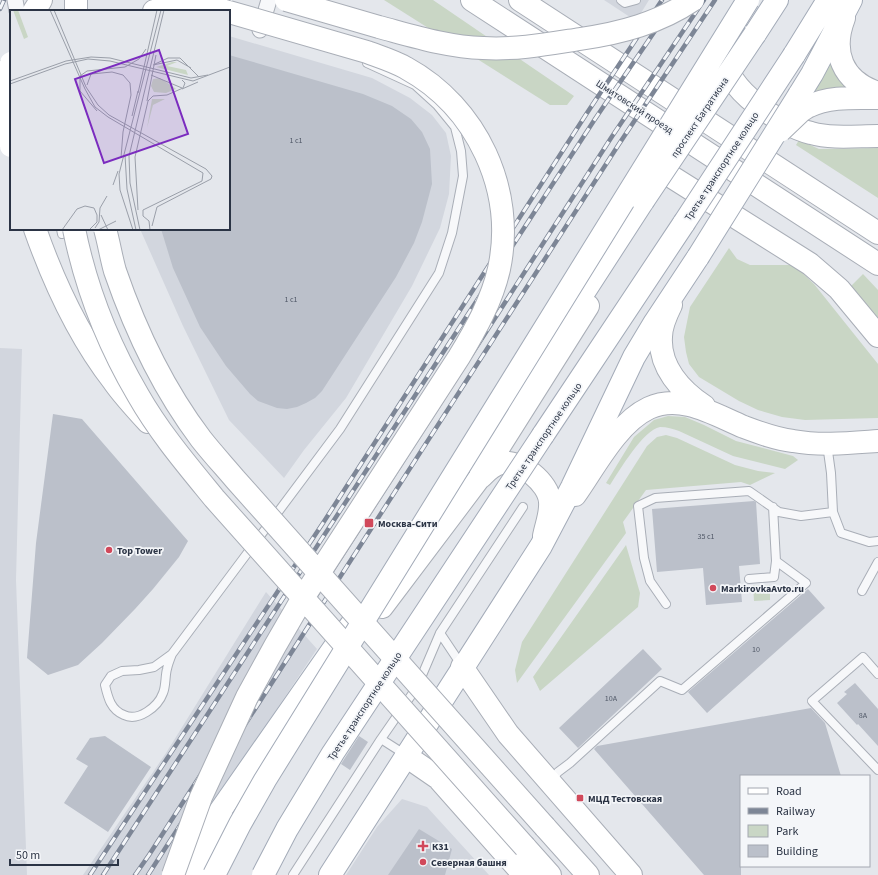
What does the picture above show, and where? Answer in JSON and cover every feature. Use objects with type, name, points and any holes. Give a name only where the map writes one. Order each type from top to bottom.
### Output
[{"type":"main road","points":[[35,10],[41,0]]},
{"type":"main road","points":[[46,0],[47,10]]},
{"type":"main road","points":[[286,0],[406,34],[460,46],[510,49],[609,35],[636,28],[660,18],[694,0]]},
{"type":"main road","name":"Шмитовский проезд","points":[[472,0],[878,264]]},
{"type":"main road","points":[[520,0],[878,232]]},
{"type":"main road","points":[[214,875],[240,824],[273,766],[748,0]]},
{"type":"main road","points":[[755,0],[730,40],[725,55],[728,74],[742,91],[779,120],[799,130],[820,135],[878,136]]},
{"type":"main road","points":[[759,36],[777,0]]},
{"type":"main road","points":[[759,36],[789,0]]},
{"type":"main road","name":"Третье транспортное кольцо","points":[[263,875],[287,828],[338,746],[794,55],[828,0]]},
{"type":"main road","points":[[852,0],[840,32],[838,42],[841,60],[845,69],[855,80],[866,88],[878,93]]},
{"type":"main road","points":[[541,546],[572,486],[634,357],[773,137],[803,101],[812,74],[852,0]]},
{"type":"main road","points":[[158,10],[181,6],[199,6],[220,10]]},
{"type":"main road","points":[[173,875],[201,798],[247,697],[301,600],[474,332],[493,290],[502,251],[502,210],[498,188],[489,161],[477,136],[462,115],[445,97],[407,68],[388,60],[230,12]]},
{"type":"main road","name":"проспект Багратиона","points":[[646,204],[759,36]]},
{"type":"main road","points":[[10,69],[6,92],[6,122],[10,141]]},
{"type":"main road","points":[[803,101],[878,98]]},
{"type":"main road","points":[[377,591],[610,216],[632,186],[643,175],[658,171],[664,172],[800,256],[839,289],[878,336]]},
{"type":"main road","points":[[179,875],[222,818],[268,763],[345,654],[480,477],[646,204]]},
{"type":"main road","points":[[190,875],[222,818],[336,645],[470,469],[646,204]]},
{"type":"main road","points":[[35,230],[56,281],[78,326],[93,353],[122,392],[214,498],[550,875]]},
{"type":"main road","points":[[105,230],[115,269],[134,320],[147,349],[174,398],[202,439],[235,479],[588,875]]},
{"type":"main road","points":[[66,231],[86,278],[102,324],[120,362],[138,396],[184,462]]},
{"type":"main road","points":[[698,257],[666,314],[660,338],[661,348],[664,361],[669,371],[681,387],[698,402],[731,421]]},
{"type":"main road","points":[[330,875],[541,546],[614,438],[630,420],[650,407],[671,402],[690,405],[776,438],[827,444],[878,441]]},
{"type":"main road","points":[[480,477],[491,467],[502,463],[527,469],[537,478],[545,488],[550,501],[549,516],[541,546]]},
{"type":"main road","points":[[462,667],[508,734],[631,875]]},
{"type":"main road","points":[[406,756],[438,778],[519,873]]},
{"type":"main road","points":[[203,875],[222,818]]},
{"type":"street","points":[[15,0],[17,10]]},
{"type":"street","points":[[263,31],[269,0]]},
{"type":"street","points":[[0,102],[10,101]]},
{"type":"lane","points":[[621,0],[625,3],[636,0]]},
{"type":"lane","points":[[172,654],[154,667],[122,671],[111,676],[105,685],[108,700],[118,713],[130,718],[143,715],[153,707],[163,694],[167,668],[172,654],[340,429],[439,273],[452,233],[463,176],[461,151],[455,128],[437,105],[415,85],[362,61]]},
{"type":"lane","points":[[827,444],[834,512],[841,533],[868,542],[878,541]]},
{"type":"lane","points":[[666,604],[650,581],[644,558],[638,506],[655,498],[749,491],[779,512],[801,516],[834,512]]},
{"type":"lane","points":[[293,875],[381,739],[417,687],[440,632],[523,507]]},
{"type":"lane","points":[[749,578],[774,577],[776,561],[772,507]]},
{"type":"lane","points":[[550,782],[558,772],[570,763],[660,681],[682,690],[806,583],[776,561]]},
{"type":"lane","points":[[862,591],[878,562]]},
{"type":"lane","points":[[440,632],[462,667]]},
{"type":"lane","points":[[878,674],[863,657],[812,700],[878,770]]},
{"type":"lane","points":[[381,739],[406,756]]},
{"type":"shaded area","points":[[604,0],[649,0],[636,21]]},
{"type":"shaded area","points":[[230,36],[372,78],[410,98],[432,115],[446,133],[451,156],[449,194],[440,228],[412,286],[346,398],[304,450],[284,478],[229,420],[183,326],[140,230],[230,230]]},
{"type":"shaded area","points":[[0,348],[22,349],[16,580],[27,875],[0,875]]},
{"type":"shaded area","points":[[266,592],[317,649],[166,875],[83,875],[166,753]]},
{"type":"shaded area","points":[[402,799],[427,807],[489,875],[346,875],[377,827]]},
{"type":"green space","points":[[384,0],[433,0],[574,96],[567,105],[550,105]]},
{"type":"green space","points":[[833,47],[852,90],[806,98]]},
{"type":"green space","points":[[799,140],[819,149],[878,148],[878,198],[796,145]]},
{"type":"green space","points":[[729,248],[737,259],[750,265],[794,265],[814,284],[878,364],[878,418],[805,420],[782,417],[758,410],[739,401],[699,377],[689,364],[684,337],[690,307]]},
{"type":"green space","points":[[863,274],[878,290],[878,325],[848,289]]},
{"type":"green space","points":[[668,416],[685,417],[736,441],[793,456],[798,460],[785,469],[733,456],[679,431],[660,427],[646,435],[632,452],[610,485],[606,483],[634,437],[654,420]]},
{"type":"green space","points":[[666,435],[677,438],[735,465],[758,471],[775,473],[750,485],[741,482],[646,490],[623,522],[626,533],[517,683],[515,670],[522,642],[647,446],[657,437]]},
{"type":"green space","points":[[626,545],[640,593],[638,607],[540,691],[533,677]]},
{"type":"green space","points":[[753,585],[770,585],[770,600],[754,601]]},
{"type":"building","points":[[230,55],[363,94],[392,106],[411,119],[422,132],[430,149],[432,184],[422,222],[414,243],[396,277],[322,391],[315,398],[306,403],[287,409],[277,408],[258,401],[250,394],[226,366],[200,327],[173,268],[161,230],[230,230]]},
{"type":"building","name":"Top Tower","points":[[53,414],[82,419],[188,541],[179,557],[153,589],[102,643],[78,665],[48,675],[27,658],[36,543]]},
{"type":"building","points":[[756,502],[760,564],[739,566],[742,602],[706,605],[703,568],[657,572],[652,509]]},
{"type":"building","points":[[808,589],[825,608],[707,713],[688,692]]},
{"type":"building","points":[[643,649],[662,669],[578,748],[559,728]]},
{"type":"building","points":[[855,683],[878,709],[878,746],[837,703],[847,694],[844,692]]},
{"type":"building","points":[[811,708],[825,723],[841,775],[740,775],[741,875],[704,875],[594,749],[597,746]]},
{"type":"building","points":[[105,736],[151,767],[108,832],[64,803],[88,766],[76,759],[90,738]]},
{"type":"building","points":[[359,736],[368,742],[350,770],[341,764]]},
{"type":"building","name":"Северная башня","points":[[419,829],[452,849],[445,875],[388,875]]},
{"type":"railway","points":[[0,9],[4,0]]},
{"type":"railway","points":[[90,875],[323,523],[587,113],[662,0]]},
{"type":"railway","points":[[103,875],[595,119],[676,0]]},
{"type":"railway","points":[[135,875],[611,138],[704,0]]},
{"type":"railway","points":[[148,875],[619,144],[715,0]]},
{"type":"place","name":"Москва-Сити","points":[[369,523]]},
{"type":"place","name":"Top Tower","points":[[109,550]]},
{"type":"place","name":"MarkirovkaAvto.ru","points":[[713,588]]},
{"type":"place","name":"МЦД Тестовская","points":[[580,798]]},
{"type":"place","name":"К31","points":[[423,846]]},
{"type":"place","name":"Северная башня","points":[[423,862]]}]
